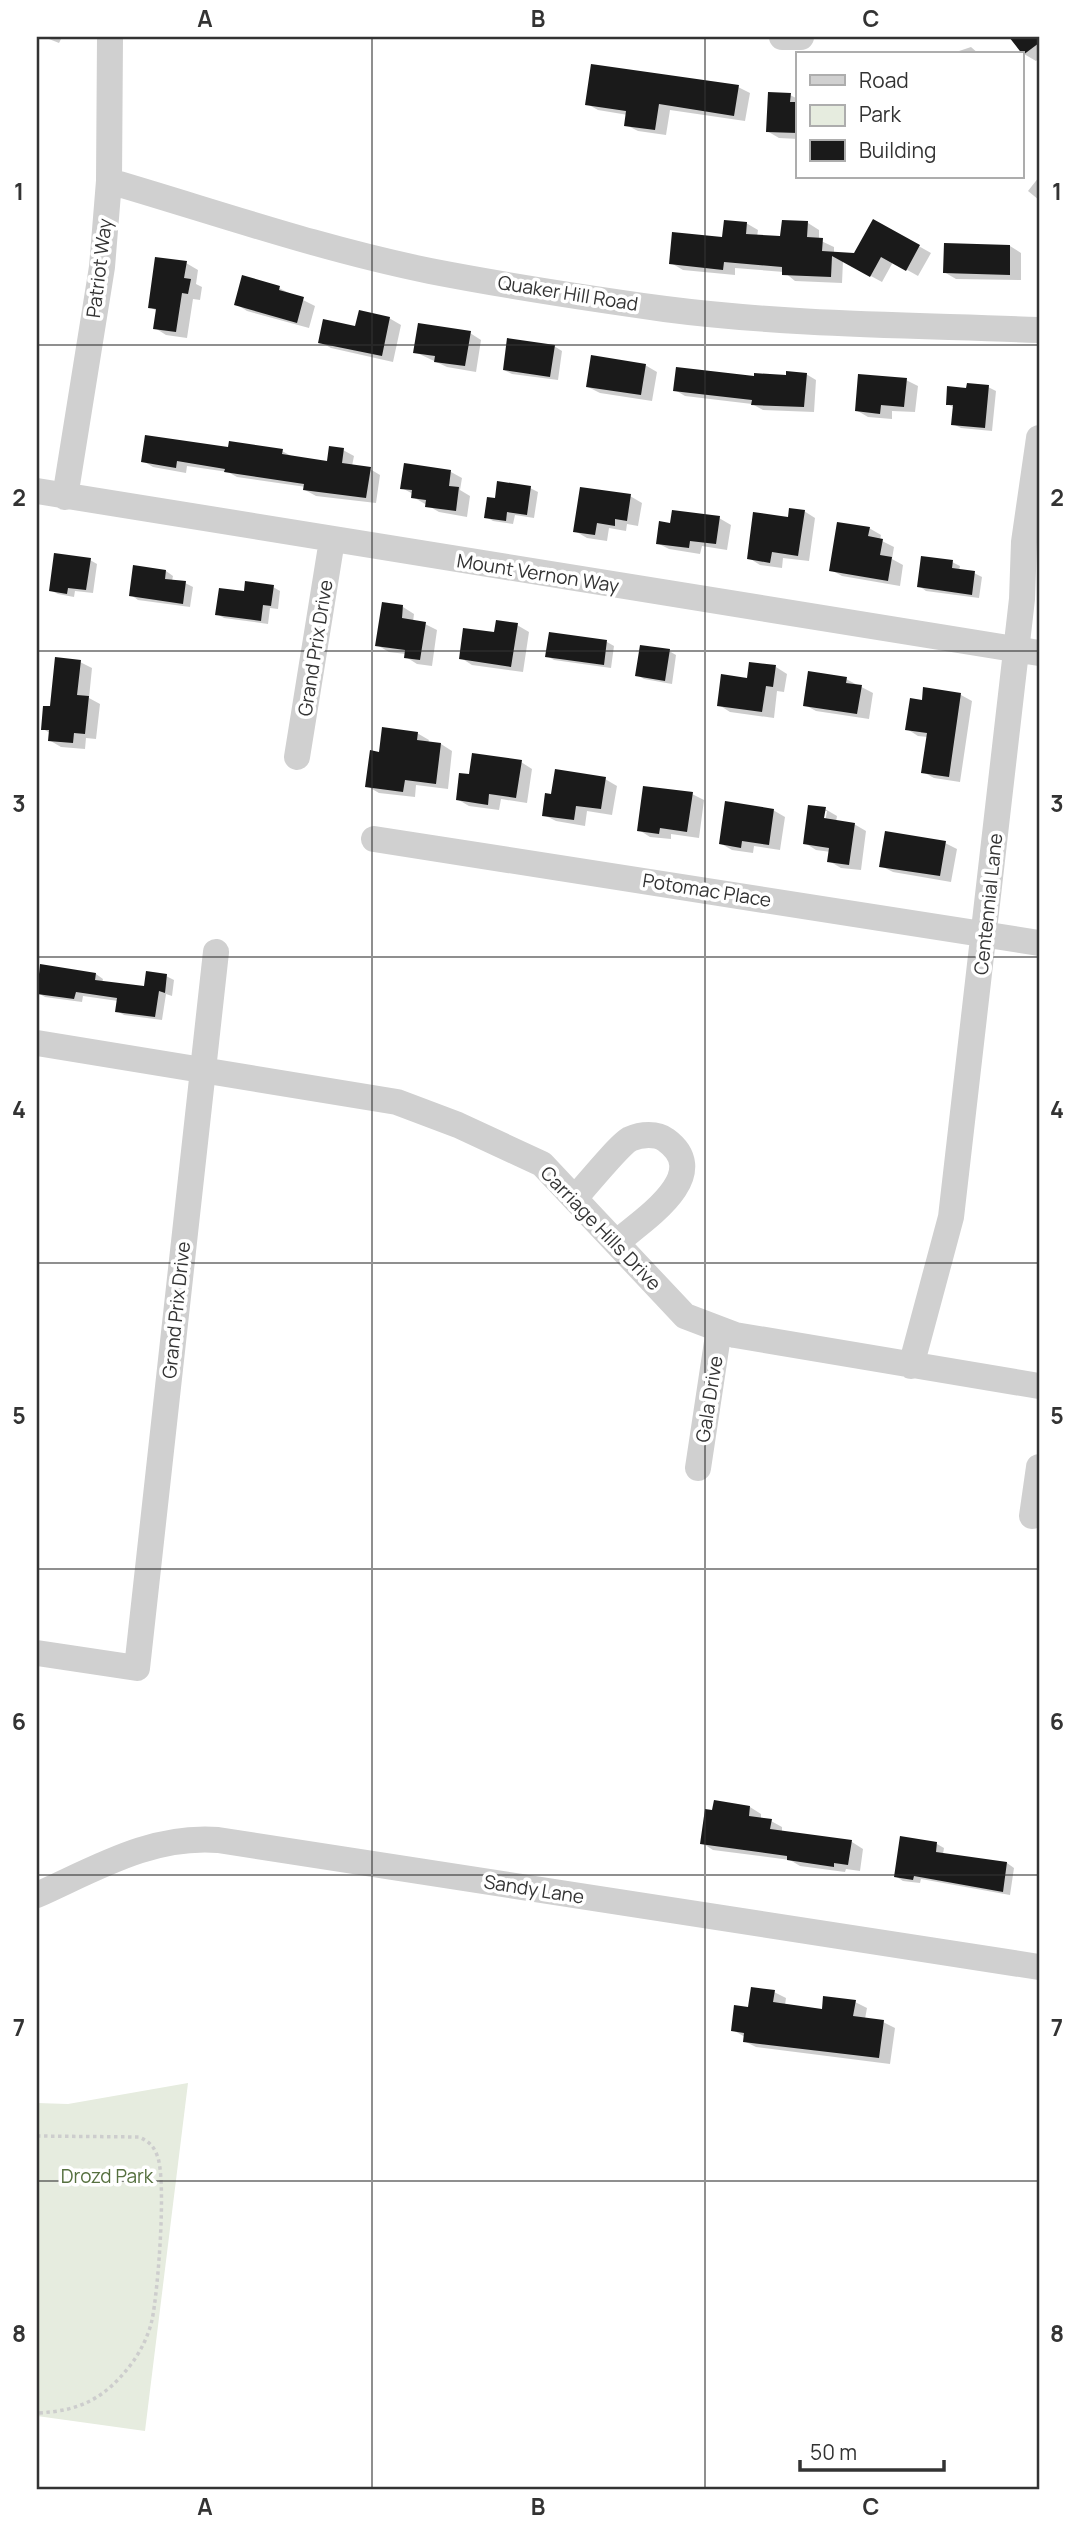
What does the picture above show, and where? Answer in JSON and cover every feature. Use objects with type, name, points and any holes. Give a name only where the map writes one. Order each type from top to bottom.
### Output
[{"type":"street","name":"Patriot Way","points":[[65,497],[102,267],[109,181],[110,37]]},
{"type":"street","points":[[782,37],[801,37]]},
{"type":"street","name":"Quaker Hill Road","points":[[109,181],[317,243],[481,280],[678,310],[779,319],[1039,330]]},
{"type":"street","name":"Centennial Lane","points":[[911,1366],[951,1217],[984,934],[1028,651],[1026,530],[1039,439]]},
{"type":"street","name":"Mount Vernon Way","points":[[37,491],[1028,651]]},
{"type":"street","name":"Grand Prix Drive","points":[[297,757],[332,540]]},
{"type":"street","name":"Potomac Place","points":[[374,839],[1039,943]]},
{"type":"street","name":"Grand Prix Drive","points":[[37,1653],[137,1668],[216,952]]},
{"type":"street","name":"Carriage Hills Drive","points":[[37,1043],[397,1102],[458,1125],[542,1164],[685,1316],[735,1335],[1039,1386]]},
{"type":"street","points":[[575,1198],[629,1140],[645,1135],[655,1136],[664,1138],[676,1149],[684,1164],[681,1179],[669,1198],[617,1242]]},
{"type":"street","name":"Gala Drive","points":[[698,1468],[719,1329]]},
{"type":"street","points":[[1032,1516],[1039,1467]]},
{"type":"street","name":"Sandy Lane","points":[[37,1895],[140,1849],[186,1839],[210,1839],[1039,1967]]},
{"type":"path","points":[[37,2136],[139,2137],[149,2141],[158,2156],[161,2185],[159,2263],[147,2337],[132,2363],[110,2388],[89,2403],[65,2412],[37,2413]]},
{"type":"green space","name":"Drozd Park","points":[[188,2083],[145,2431],[37,2416],[37,2103],[68,2104]]},
{"type":"building","points":[[1009,37],[1039,37],[1039,43],[1024,54]]},
{"type":"building","points":[[591,64],[739,85],[734,116],[659,104],[655,130],[624,126],[626,111],[585,105]]},
{"type":"building","points":[[768,92],[791,93],[790,102],[796,102],[796,133],[766,132]]},
{"type":"building","points":[[873,219],[920,245],[906,271],[881,257],[870,277],[832,256],[831,277],[782,275],[782,267],[724,262],[723,270],[669,264],[672,232],[722,237],[724,220],[747,222],[746,234],[780,236],[782,220],[808,221],[807,237],[823,238],[822,251],[854,253]]},
{"type":"building","points":[[944,243],[1010,245],[1010,275],[943,273]]},
{"type":"building","points":[[155,257],[187,261],[184,278],[191,279],[188,294],[182,293],[176,332],[153,329],[156,309],[148,308]]},
{"type":"building","points":[[242,275],[280,286],[279,290],[304,297],[297,323],[234,305]]},
{"type":"building","points":[[359,310],[390,317],[382,356],[318,343],[323,319],[355,326]]},
{"type":"building","points":[[418,323],[471,331],[465,366],[434,362],[435,356],[413,353]]},
{"type":"building","points":[[507,338],[555,345],[550,377],[503,370]]},
{"type":"building","points":[[591,355],[646,364],[641,395],[586,387]]},
{"type":"building","points":[[676,367],[754,376],[754,373],[786,375],[786,371],[807,373],[804,407],[751,405],[752,400],[673,391]]},
{"type":"building","points":[[858,374],[907,378],[904,407],[881,405],[880,414],[855,411]]},
{"type":"building","points":[[967,383],[989,385],[985,428],[951,425],[953,405],[946,405],[947,386],[966,388]]},
{"type":"building","points":[[145,435],[228,447],[229,441],[283,449],[282,454],[327,461],[329,446],[344,448],[342,463],[371,467],[366,498],[303,490],[304,484],[224,472],[225,469],[177,461],[176,468],[141,462]]},
{"type":"building","points":[[404,463],[451,470],[449,486],[459,487],[456,511],[425,507],[426,500],[411,498],[412,490],[400,489]]},
{"type":"building","points":[[497,481],[531,486],[527,515],[507,512],[506,521],[484,518],[487,497],[495,498]]},
{"type":"building","points":[[580,487],[631,494],[627,521],[615,519],[615,526],[597,523],[595,535],[573,532]]},
{"type":"building","points":[[789,508],[805,510],[798,556],[772,552],[770,563],[747,559],[753,512],[788,517]]},
{"type":"building","points":[[672,510],[720,516],[716,544],[690,541],[689,548],[656,544],[659,521],[670,523]]},
{"type":"building","points":[[837,522],[870,527],[868,536],[883,539],[880,555],[892,557],[888,581],[829,571]]},
{"type":"building","points":[[54,553],[91,558],[86,590],[68,588],[67,594],[49,591]]},
{"type":"building","points":[[921,556],[953,560],[952,568],[975,571],[972,595],[917,587]]},
{"type":"building","points":[[133,565],[166,570],[165,579],[186,581],[183,604],[129,596]]},
{"type":"building","points":[[245,581],[274,585],[271,606],[263,605],[261,621],[215,615],[219,588],[244,591]]},
{"type":"building","points":[[382,602],[403,605],[402,618],[426,622],[420,660],[404,658],[405,650],[375,646]]},
{"type":"building","points":[[496,620],[518,623],[511,667],[459,659],[463,628],[494,632]]},
{"type":"building","points":[[549,632],[607,640],[604,665],[545,657]]},
{"type":"building","points":[[640,645],[670,649],[665,681],[635,676]]},
{"type":"building","points":[[55,657],[81,660],[77,695],[89,696],[85,734],[74,733],[73,743],[48,741],[49,730],[41,730],[43,706],[50,706]]},
{"type":"building","points":[[749,662],[776,665],[773,687],[766,686],[762,712],[717,706],[721,674],[747,678]]},
{"type":"building","points":[[808,671],[847,677],[846,683],[862,685],[857,714],[803,706]]},
{"type":"building","points":[[923,687],[961,693],[949,777],[921,773],[927,733],[905,730],[910,698],[922,700]]},
{"type":"building","points":[[382,727],[418,732],[417,740],[441,743],[436,784],[405,780],[403,792],[365,787],[370,750],[379,752]]},
{"type":"building","points":[[472,753],[522,760],[516,798],[489,794],[488,805],[456,800],[459,773],[469,774]]},
{"type":"building","points":[[555,769],[606,777],[601,809],[576,806],[574,820],[542,816],[545,793],[551,794]]},
{"type":"building","points":[[643,786],[693,792],[687,832],[660,828],[659,834],[637,831]]},
{"type":"building","points":[[725,801],[774,809],[769,845],[742,841],[741,848],[719,844]]},
{"type":"building","points":[[808,805],[826,807],[824,818],[855,823],[849,865],[827,862],[829,848],[803,844]]},
{"type":"building","points":[[885,831],[946,841],[940,876],[879,867]]},
{"type":"building","points":[[40,964],[96,973],[95,980],[144,986],[146,971],[167,974],[165,993],[159,991],[155,1017],[115,1012],[117,998],[76,992],[74,999],[37,994]]},
{"type":"building","points":[[714,1800],[750,1806],[749,1816],[772,1819],[770,1829],[852,1840],[848,1865],[834,1863],[834,1867],[787,1860],[787,1856],[700,1844],[705,1809],[712,1810]]},
{"type":"building","points":[[900,1836],[937,1842],[936,1852],[1007,1862],[1003,1892],[914,1876],[913,1880],[894,1877]]},
{"type":"building","points":[[751,1987],[775,1990],[773,2002],[822,2009],[823,1996],[856,2000],[853,2016],[884,2020],[879,2058],[743,2042],[744,2033],[731,2031],[734,2005],[748,2007]]}]
